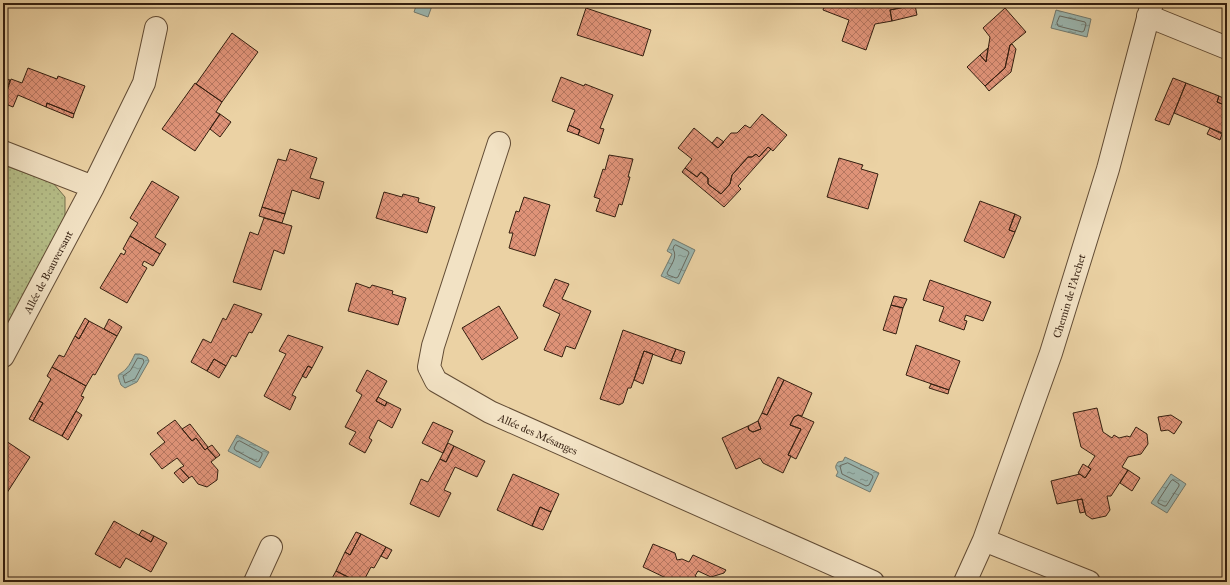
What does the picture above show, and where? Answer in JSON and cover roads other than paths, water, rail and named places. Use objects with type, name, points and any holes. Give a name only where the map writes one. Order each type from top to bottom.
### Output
[{"type":"street","points":[[1150,9],[1227,48]]},
{"type":"street","name":"Chemin de l'Archet","points":[[965,582],[984,540],[1052,354],[1108,168],[1150,9]]},
{"type":"street","name":"Allée de Beauversant","points":[[3,356],[93,187],[144,83],[156,28]]},
{"type":"street","name":"Allée des Mésanges","points":[[499,143],[433,346],[429,367],[436,381],[490,412],[873,582]]},
{"type":"street","points":[[3,152],[93,187]]},
{"type":"street","points":[[984,540],[1089,582]]},
{"type":"street","points":[[255,582],[271,547]]},
{"type":"water","points":[[417,3],[433,3],[428,17],[414,12]]},
{"type":"water","points":[[1056,10],[1091,19],[1087,37],[1051,28]]},
{"type":"water","points":[[673,239],[695,250],[679,284],[661,276],[672,254],[667,251]]},
{"type":"water","points":[[135,354],[140,354],[147,357],[149,361],[137,382],[125,388],[121,385],[118,376],[131,362]]},
{"type":"water","points":[[237,435],[269,452],[260,468],[228,451]]},
{"type":"water","points":[[845,457],[879,473],[870,492],[836,476],[838,472],[836,465],[838,462],[843,461]]},
{"type":"water","points":[[1171,474],[1186,484],[1167,513],[1151,503]]}]
